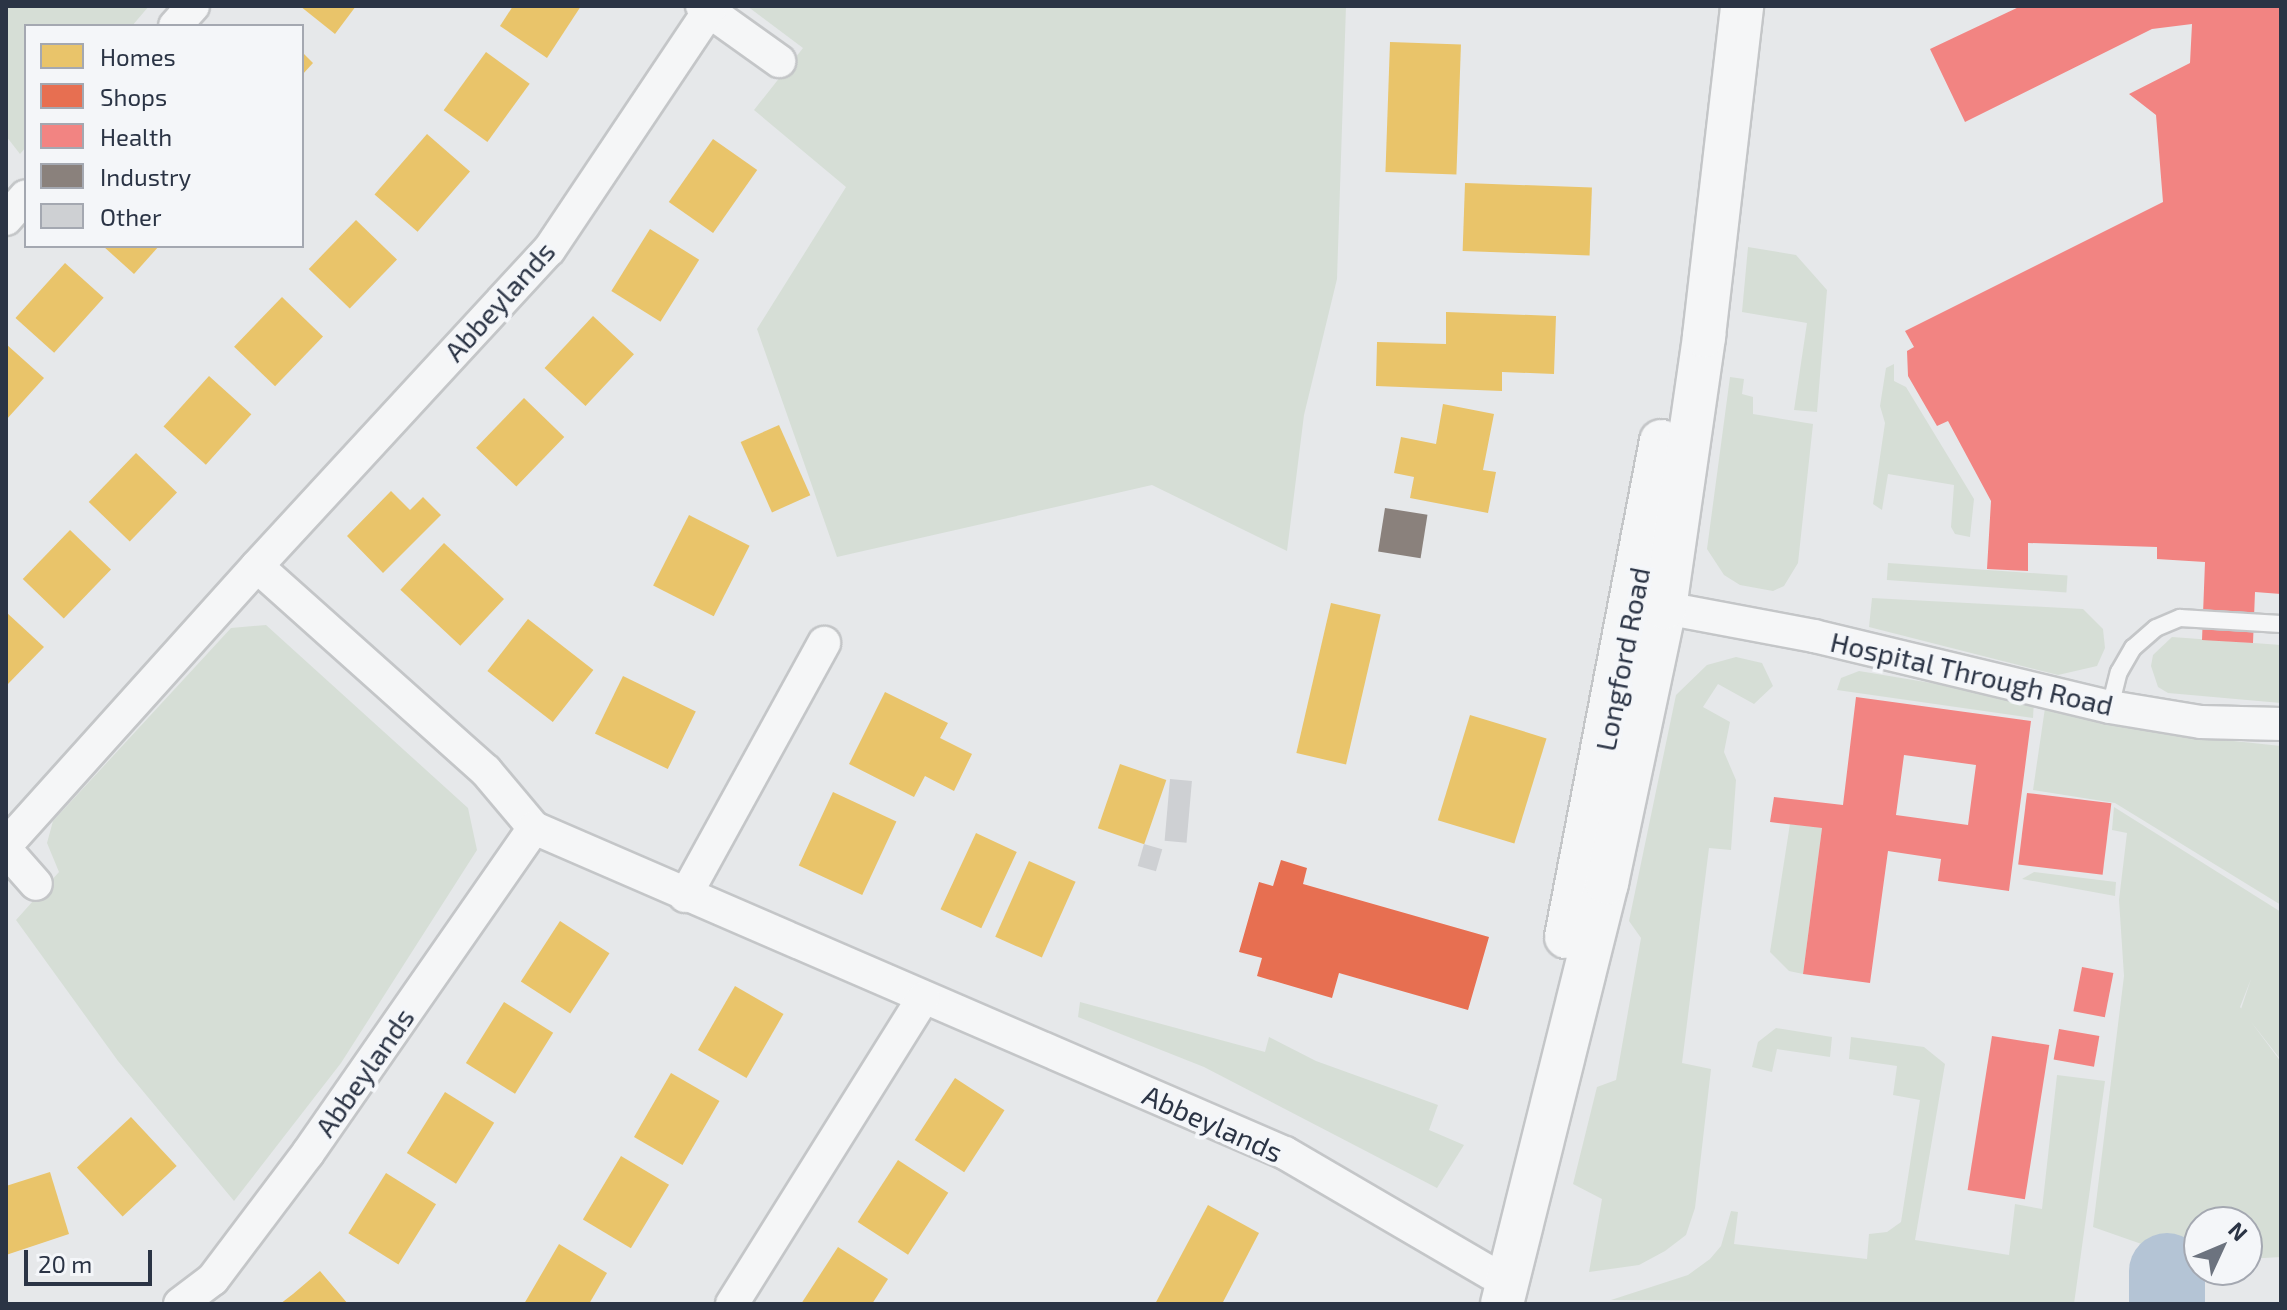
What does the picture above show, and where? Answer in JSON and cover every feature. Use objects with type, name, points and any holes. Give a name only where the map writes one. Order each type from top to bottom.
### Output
[{"type":"street","points":[[177,24],[193,6]]},
{"type":"street","name":"Longford Road","points":[[1490,1294],[1606,742],[1674,364],[1715,6]]},
{"type":"street","points":[[1490,1294],[1585,976],[1665,604],[1704,336],[1742,6]]},
{"type":"street","name":"Abbeylands","points":[[36,884],[6,848],[257,566],[549,250],[706,8],[779,61]]},
{"type":"street","points":[[6,219],[24,198]]},
{"type":"street","name":"Abbeylands","points":[[257,566],[486,771],[534,828],[685,896],[1285,1153],[1490,1294]]},
{"type":"street","points":[[1606,742],[1639,622],[1645,608],[1665,604]]},
{"type":"street","name":"Hospital Through Road","points":[[1665,604],[1814,636],[2110,707],[2201,722],[2281,724]]},
{"type":"street","points":[[685,896],[824,643]]},
{"type":"street","name":"Abbeylands","points":[[180,1304],[213,1279],[308,1153],[534,828]]},
{"type":"street","points":[[1531,1096],[1551,1083],[1574,996],[1585,976]]},
{"type":"street","points":[[732,1304],[923,998]]},
{"type":"lane","points":[[2110,707],[2126,660],[2156,628],[2180,618],[2281,624]]},
{"type":"shaded area","points":[[6,6],[149,6],[134,24],[24,24],[24,149],[20,154],[6,136]]},
{"type":"shaded area","points":[[747,6],[1346,6],[1337,279],[1304,415],[1287,551],[1152,485],[837,557],[757,329],[846,187],[754,110],[803,48]]},
{"type":"shaded area","points":[[1748,247],[1796,255],[1827,290],[1817,412],[1794,410],[1807,323],[1742,312]]},
{"type":"shaded area","points":[[1894,364],[1894,381],[1906,387],[1974,499],[1970,537],[1955,534],[1951,527],[1954,485],[1888,474],[1882,510],[1873,504],[1885,423],[1880,406],[1886,368]]},
{"type":"shaded area","points":[[1730,377],[1744,379],[1742,394],[1753,397],[1753,414],[1813,424],[1798,563],[1784,586],[1773,591],[1740,585],[1724,575],[1707,549]]},
{"type":"shaded area","points":[[1888,563],[2068,576],[2066,593],[1887,580]]},
{"type":"shaded area","points":[[1872,598],[2083,609],[2103,629],[2105,648],[2097,666],[2058,675],[1869,627]]},
{"type":"shaded area","points":[[266,625],[468,808],[477,850],[341,1063],[234,1201],[118,1061],[16,920],[59,872],[47,843],[53,821],[231,628]]},
{"type":"shaded area","points":[[2172,637],[2281,645],[2281,703],[2168,693],[2158,687],[2151,666],[2153,655]]},
{"type":"shaded area","points":[[1736,657],[1762,663],[1773,686],[1754,704],[1718,684],[1703,707],[1730,722],[1724,752],[1736,780],[1731,850],[1709,848],[1682,1063],[1711,1069],[1695,1208],[1686,1235],[1665,1251],[1639,1265],[1589,1272],[1602,1199],[1573,1184],[1597,1087],[1616,1080],[1641,938],[1629,921],[1676,695],[1707,665]]},
{"type":"shaded area","points":[[1859,671],[2034,700],[2033,718],[1837,690],[1841,678]]},
{"type":"shaded area","points":[[2045,708],[2177,735],[2281,746],[2281,905],[2115,803],[2033,790]]},
{"type":"shaded area","points":[[2114,807],[2281,912],[2281,1060],[2251,1022],[2281,1062],[2281,1257],[2263,1258],[2263,1206],[2183,1206],[2183,1259],[2093,1227],[2124,976],[2119,900],[2127,833],[2112,830]]},
{"type":"shaded area","points":[[1790,824],[1822,828],[1803,974],[1789,971],[1770,952]]},
{"type":"shaded area","points":[[2034,872],[2116,882],[2115,896],[2022,879]]},
{"type":"shaded area","points":[[1080,1002],[1265,1052],[1269,1037],[1316,1061],[1438,1105],[1429,1130],[1464,1145],[1437,1188],[1204,1067],[1078,1017]]},
{"type":"shaded area","points":[[1776,1028],[1832,1037],[1830,1057],[1777,1049],[1772,1072],[1752,1067],[1758,1042]]},
{"type":"shaded area","points":[[1851,1037],[1924,1047],[1945,1064],[1915,1240],[2009,1255],[2015,1204],[2042,1209],[2057,1075],[2105,1081],[2074,1304],[1611,1300],[1688,1275],[1710,1259],[1721,1246],[1731,1211],[1738,1212],[1734,1244],[1867,1259],[1869,1234],[1887,1232],[1901,1222],[1920,1100],[1893,1095],[1897,1066],[1849,1059]]},
{"type":"building: Homes","points":[[300,6],[356,6],[335,34]]},
{"type":"building: Homes","points":[[513,6],[581,6],[547,58],[500,26]]},
{"type":"building: Homes","points":[[1390,42],[1461,44],[1456,174],[1385,172]]},
{"type":"building: Homes","points":[[486,52],[530,84],[487,142],[444,110]]},
{"type":"building: Homes","points":[[304,54],[313,63],[304,73]]},
{"type":"building: Homes","points":[[427,134],[470,171],[418,232],[375,194]]},
{"type":"building: Homes","points":[[713,139],[757,170],[713,233],[669,202]]},
{"type":"building: Homes","points":[[1465,183],[1592,187],[1590,255],[1463,251]]},
{"type":"building: Homes","points":[[356,220],[397,260],[350,309],[309,269]]},
{"type":"building: Homes","points":[[650,229],[699,260],[661,322],[611,291]]},
{"type":"building: Homes","points":[[105,248],[157,248],[134,274]]},
{"type":"building: Homes","points":[[65,263],[104,298],[54,353],[15,318]]},
{"type":"building: Homes","points":[[282,297],[323,337],[275,386],[234,347]]},
{"type":"building: Homes","points":[[1446,312],[1556,316],[1554,374],[1502,372],[1502,391],[1376,386],[1377,342],[1446,344]]},
{"type":"building: Homes","points":[[593,316],[634,354],[586,406],[545,368]]},
{"type":"building: Homes","points":[[6,344],[44,378],[6,420]]},
{"type":"building: Homes","points":[[209,376],[251,414],[206,465],[163,427]]},
{"type":"building: Homes","points":[[524,398],[564,437],[516,487],[476,448]]},
{"type":"building: Homes","points":[[1443,404],[1494,414],[1483,470],[1496,472],[1488,513],[1410,498],[1414,477],[1394,473],[1401,437],[1436,444]]},
{"type":"building: Homes","points":[[779,425],[810,495],[772,512],[741,442]]},
{"type":"building: Homes","points":[[136,453],[177,493],[130,542],[89,502]]},
{"type":"building: Homes","points":[[391,491],[410,510],[423,497],[441,515],[383,573],[347,536]]},
{"type":"building: Homes","points":[[689,515],[750,546],[714,616],[653,585]]},
{"type":"building: Homes","points":[[70,530],[111,570],[64,619],[23,579]]},
{"type":"building: Homes","points":[[444,543],[504,599],[460,646],[400,590]]},
{"type":"building: Homes","points":[[1331,603],[1381,614],[1346,765],[1296,753]]},
{"type":"building: Homes","points":[[6,612],[44,647],[6,686]]},
{"type":"building: Homes","points":[[528,619],[593,670],[553,722],[487,671]]},
{"type":"building: Homes","points":[[623,676],[696,712],[668,769],[595,734]]},
{"type":"building: Homes","points":[[885,692],[948,723],[940,738],[972,754],[954,791],[925,776],[914,797],[849,764]]},
{"type":"building: Homes","points":[[1470,715],[1547,738],[1514,844],[1438,820]]},
{"type":"building: Homes","points":[[1120,764],[1166,780],[1144,844],[1098,828]]},
{"type":"building: Homes","points":[[833,792],[896,822],[862,895],[799,865]]},
{"type":"building: Homes","points":[[976,833],[1017,852],[981,928],[941,909]]},
{"type":"building: Homes","points":[[1029,861],[1076,882],[1042,958],[995,937]]},
{"type":"building: Homes","points":[[560,921],[609,953],[570,1014],[521,981]]},
{"type":"building: Homes","points":[[735,986],[783,1014],[746,1078],[698,1050]]},
{"type":"building: Homes","points":[[504,1002],[553,1033],[515,1094],[466,1063]]},
{"type":"building: Homes","points":[[671,1073],[719,1101],[682,1165],[634,1137]]},
{"type":"building: Homes","points":[[955,1078],[1004,1110],[964,1172],[915,1140]]},
{"type":"building: Homes","points":[[445,1092],[494,1123],[456,1184],[407,1153]]},
{"type":"building: Homes","points":[[131,1117],[177,1166],[123,1216],[77,1167]]},
{"type":"building: Homes","points":[[621,1156],[669,1185],[631,1248],[583,1219]]},
{"type":"building: Homes","points":[[898,1160],[948,1193],[908,1255],[858,1222]]},
{"type":"building: Homes","points":[[50,1172],[69,1234],[6,1255],[6,1186]]},
{"type":"building: Homes","points":[[386,1173],[436,1204],[398,1264],[348,1233]]},
{"type":"building: Homes","points":[[1208,1205],[1259,1233],[1222,1304],[1155,1304]]},
{"type":"building: Homes","points":[[559,1244],[607,1273],[589,1304],[524,1304]]},
{"type":"building: Homes","points":[[838,1247],[888,1279],[872,1304],[801,1304]]},
{"type":"building: Homes","points":[[320,1271],[348,1304],[280,1304],[293,1294]]},
{"type":"building: Shops","points":[[1281,860],[1307,868],[1303,884],[1489,937],[1468,1010],[1339,973],[1332,998],[1257,976],[1262,958],[1239,952],[1259,882],[1273,886]]},
{"type":"building: Health","points":[[2021,6],[2281,6],[2281,594],[2255,592],[2253,643],[2202,640],[2205,562],[2157,559],[2157,547],[2028,543],[2028,571],[1987,569],[1991,501],[1948,421],[1937,426],[1908,376],[1907,351],[1914,347],[1905,331],[2163,202],[2156,115],[2129,94],[2190,63],[2192,24],[2152,29],[1965,122],[1930,49]]},
{"type":"building: Health","points":[[1856,697],[2031,721],[2009,891],[1938,881],[1941,859],[1888,851],[1870,983],[1803,974],[1822,828],[1770,822],[1774,797],[1843,805]],"holes":[[[1904,755],[1976,765],[1968,825],[1896,815]]]},
{"type":"building: Health","points":[[2027,793],[2111,803],[2103,875],[2018,864]]},
{"type":"building: Health","points":[[2082,967],[2113,973],[2105,1017],[2073,1011]]},
{"type":"building: Health","points":[[2059,1029],[2099,1036],[2094,1067],[2054,1060]]},
{"type":"building: Health","points":[[1992,1036],[2049,1045],[2025,1199],[1968,1190]]},
{"type":"building: Industry","points":[[1385,508],[1427,515],[1421,558],[1378,551]]},
{"type":"building: Other","points":[[1170,779],[1192,781],[1187,843],[1165,841]]},
{"type":"building: Other","points":[[1144,844],[1162,849],[1156,871],[1138,866]]},
{"type":"waterway","points":[[2167,1271],[2167,1304]]}]
